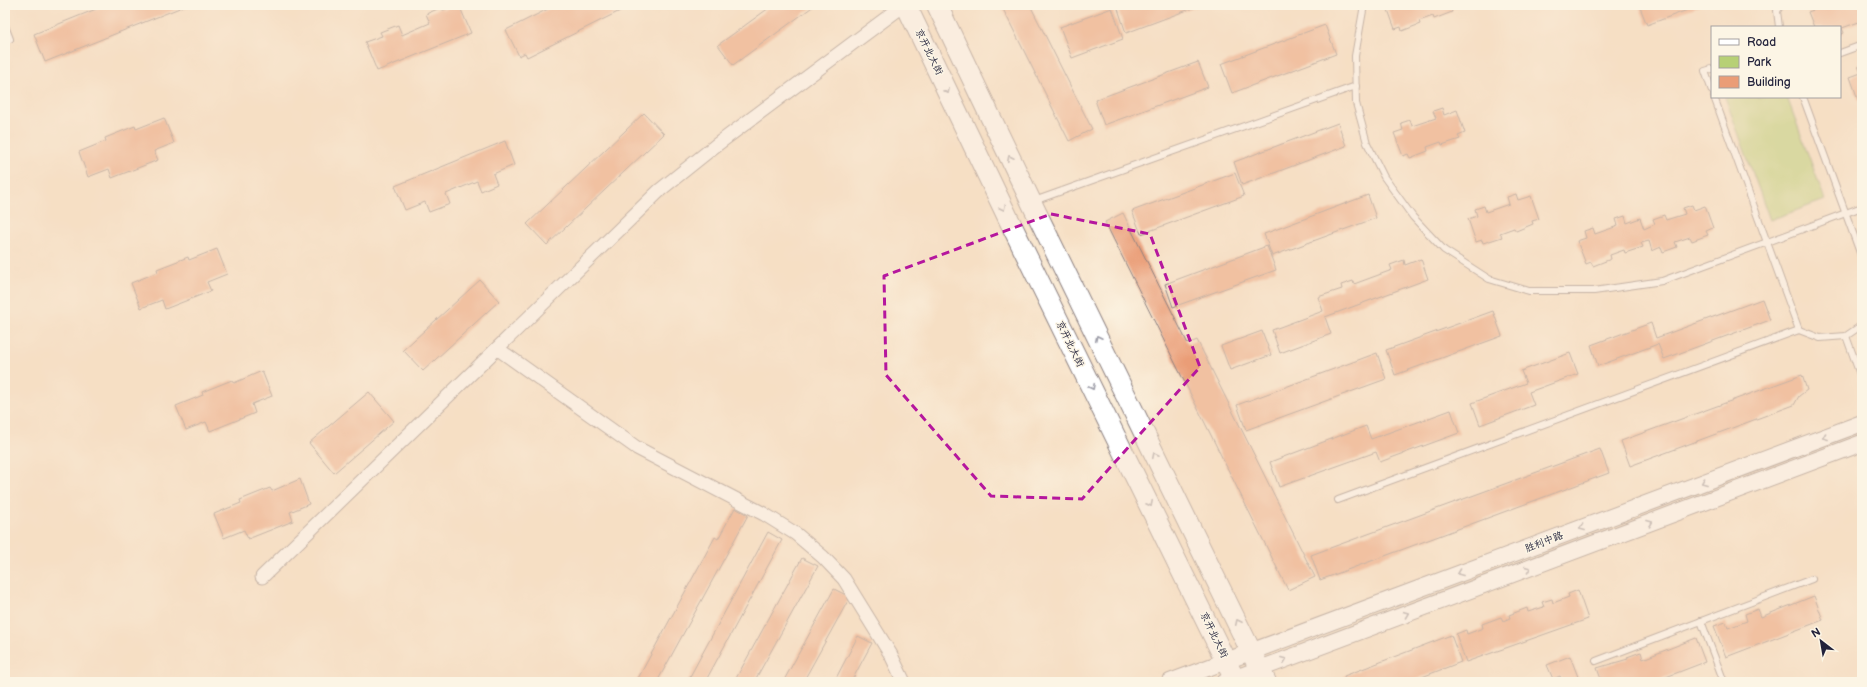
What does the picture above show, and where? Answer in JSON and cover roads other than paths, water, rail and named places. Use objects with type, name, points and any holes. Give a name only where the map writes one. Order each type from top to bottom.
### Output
[{"type":"main road","name":"京开北大街","points":[[905,5],[1231,676]]},
{"type":"main road","points":[[937,5],[1031,202],[1260,668]]},
{"type":"street","points":[[262,577],[660,190],[715,146],[905,5]]},
{"type":"street","points":[[498,349],[637,448],[764,514],[796,534],[823,557],[844,579],[883,642],[904,682]]},
{"type":"street","name":"胜利中路","points":[[1260,668],[1862,423]]},
{"type":"street","name":"胜利中路","points":[[1170,682],[1231,676],[1260,668],[1862,443]]},
{"type":"lane","points":[[1364,5],[1355,56],[1356,103],[1367,143],[1384,177],[1413,217],[1444,250],[1489,279],[1529,291],[1594,291],[1662,281],[1862,207]]},
{"type":"lane","points":[[1779,26],[1777,11],[1782,5]]},
{"type":"lane","points":[[5,26],[10,39]]},
{"type":"lane","points":[[1841,54],[1862,45]]},
{"type":"lane","points":[[1711,69],[1705,71],[1711,88]]},
{"type":"lane","points":[[1031,202],[1356,86]]},
{"type":"lane","points":[[1714,98],[1800,330]]},
{"type":"lane","points":[[1803,98],[1862,258]]},
{"type":"lane","points":[[1338,500],[1800,330],[1820,338],[1846,336],[1862,325]]},
{"type":"lane","points":[[1846,336],[1862,380]]},
{"type":"lane","points":[[1596,661],[1812,579]]},
{"type":"lane","points":[[1700,621],[1724,682]]}]
